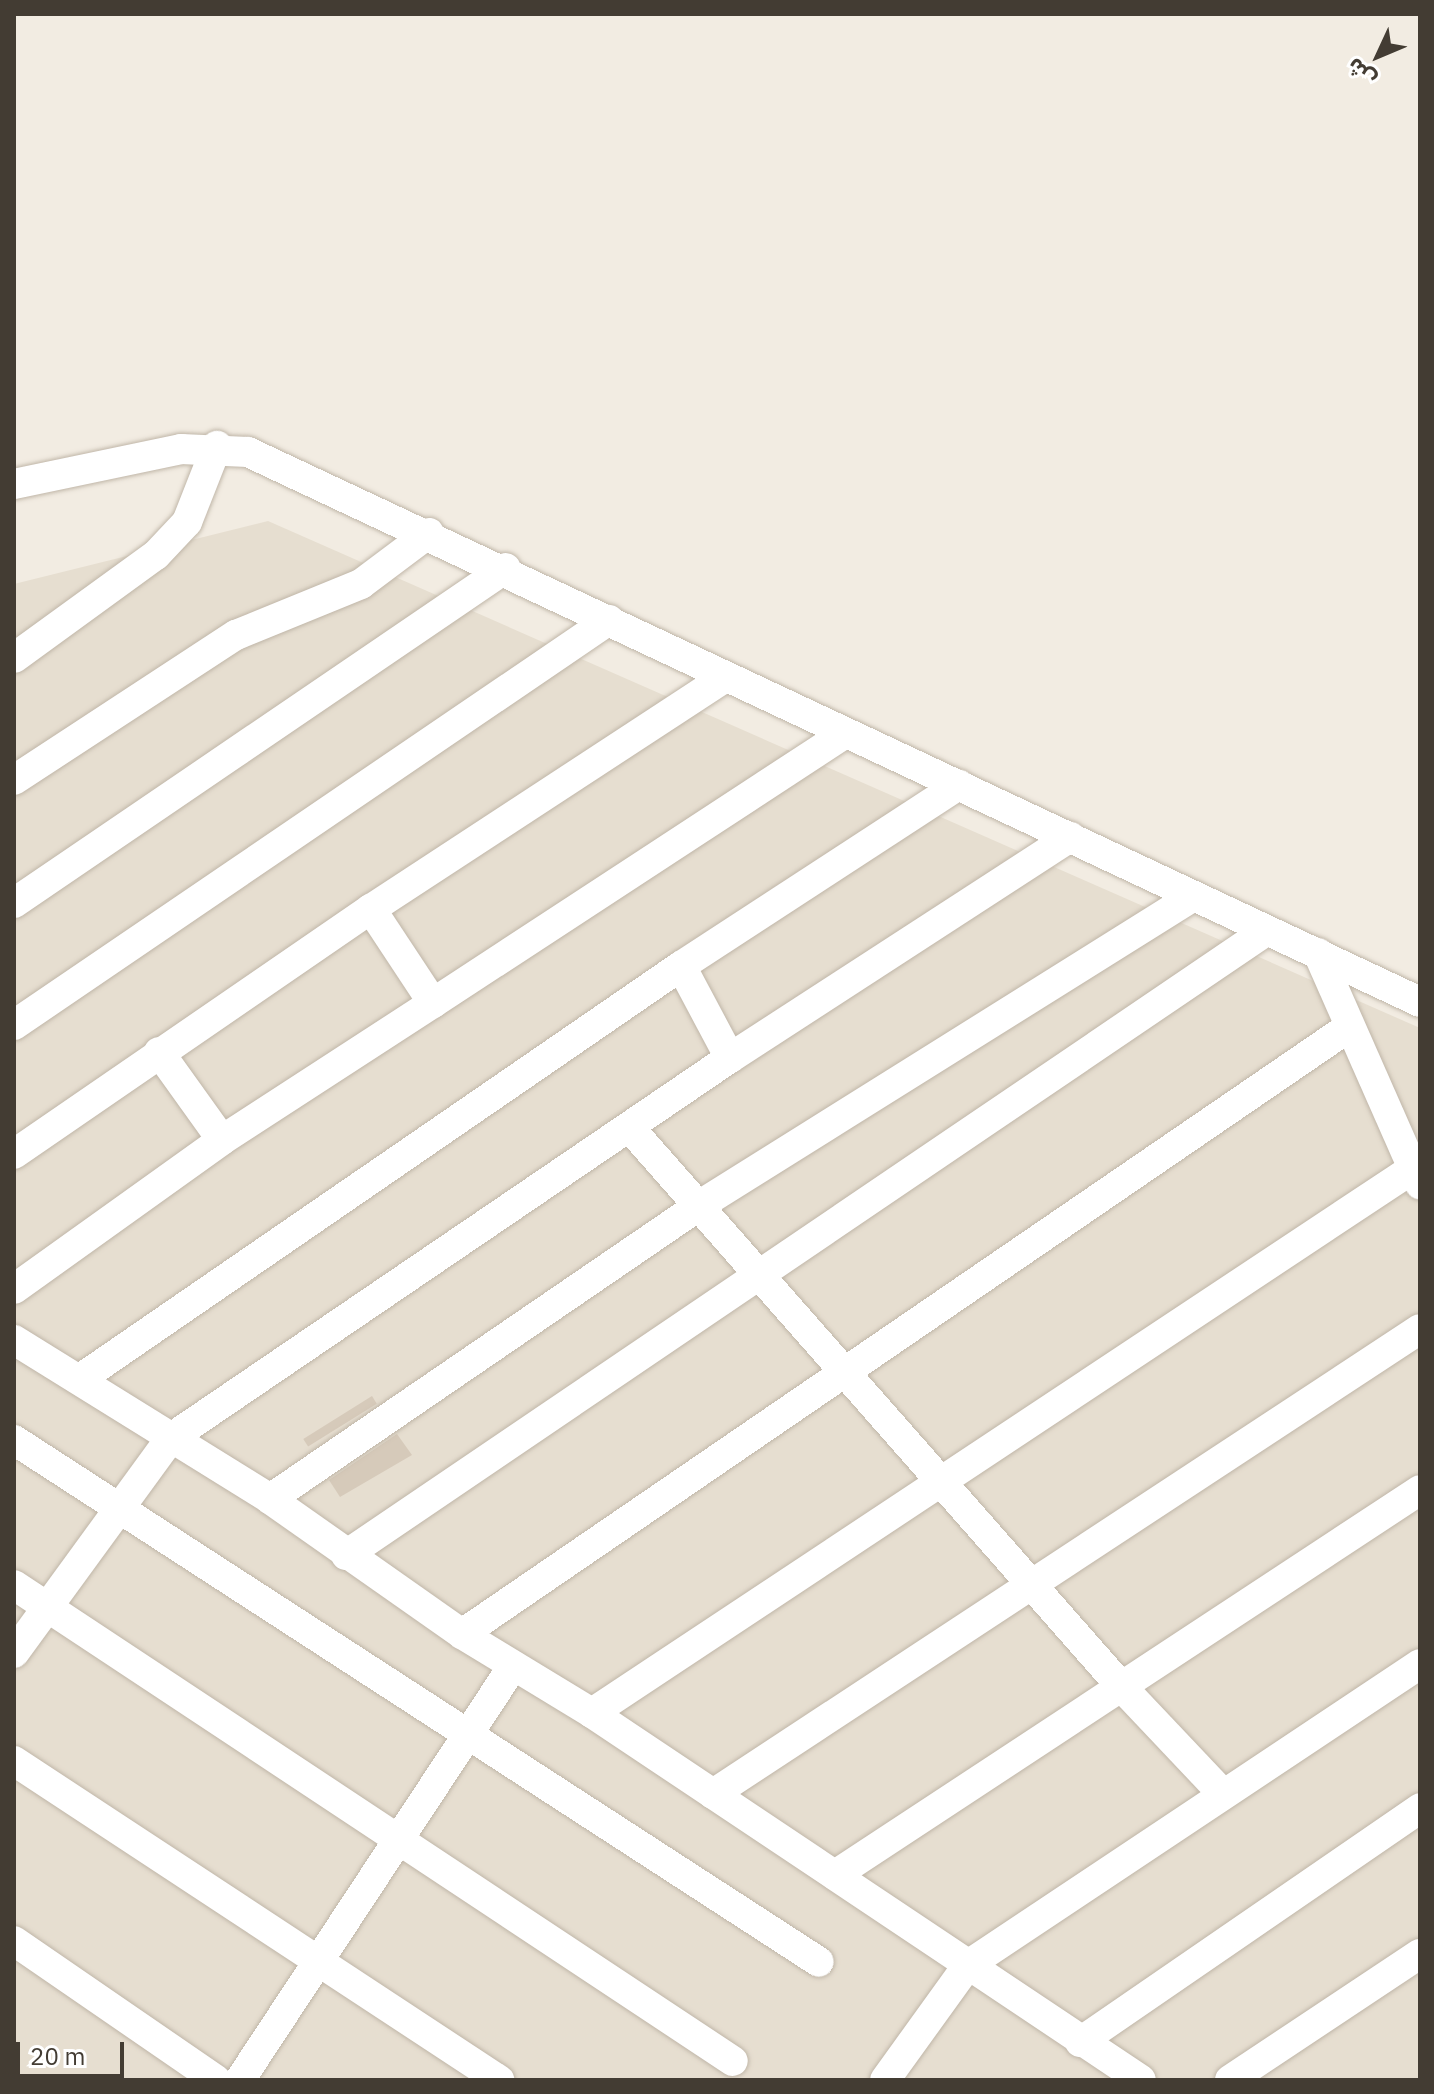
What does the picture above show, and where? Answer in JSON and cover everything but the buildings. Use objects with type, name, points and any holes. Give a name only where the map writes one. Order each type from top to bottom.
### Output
[{"type":"street","points":[[14,658],[156,555],[187,522],[217,446]]},
{"type":"street","points":[[14,484],[217,446],[273,463],[506,568],[842,735],[959,785],[1420,1002]]},
{"type":"street","points":[[14,780],[236,635],[361,584],[429,533]]},
{"type":"street","points":[[14,903],[506,568]]},
{"type":"street","points":[[14,1025],[609,620]]},
{"type":"street","points":[[14,1154],[371,909],[725,677]]},
{"type":"street","points":[[14,1289],[222,1140],[842,735]]},
{"type":"street","points":[[80,1379],[681,966],[959,785]]},
{"type":"street","points":[[14,1653],[46,1605],[171,1438],[730,1058],[1070,837]]},
{"type":"street","points":[[270,1499],[700,1205],[1192,897]]},
{"type":"street","points":[[371,909],[433,1003]]},
{"type":"street","points":[[346,1555],[1266,931]]},
{"type":"street","points":[[592,1713],[1418,1172],[1349,1027],[1318,953]]},
{"type":"street","points":[[681,966],[730,1058]]},
{"type":"street","points":[[462,1634],[1349,1027]]},
{"type":"street","points":[[159,1052],[222,1140]]},
{"type":"street","points":[[629,1127],[761,1275],[841,1372],[943,1482],[1119,1684],[1222,1793]]},
{"type":"street","points":[[713,1794],[1420,1329]]},
{"type":"street","points":[[14,1340],[270,1499],[462,1634],[592,1713],[1141,2080]]},
{"type":"street","points":[[14,1440],[467,1730],[819,1962]]},
{"type":"street","points":[[835,1875],[1119,1684],[1420,1490]]},
{"type":"street","points":[[14,1585],[397,1835],[733,2061]]},
{"type":"street","points":[[885,2080],[968,1965],[1420,1664]]},
{"type":"street","points":[[240,2080],[397,1835],[513,1666]]},
{"type":"street","points":[[14,1761],[499,2080]]},
{"type":"street","points":[[1080,2042],[1419,1809]]},
{"type":"street","points":[[14,1941],[216,2080]]},
{"type":"street","points":[[1230,2080],[1420,1954]]},
{"type":"shaded area","points":[[268,521],[1420,1028],[1420,2080],[14,2080],[14,584]]}]
